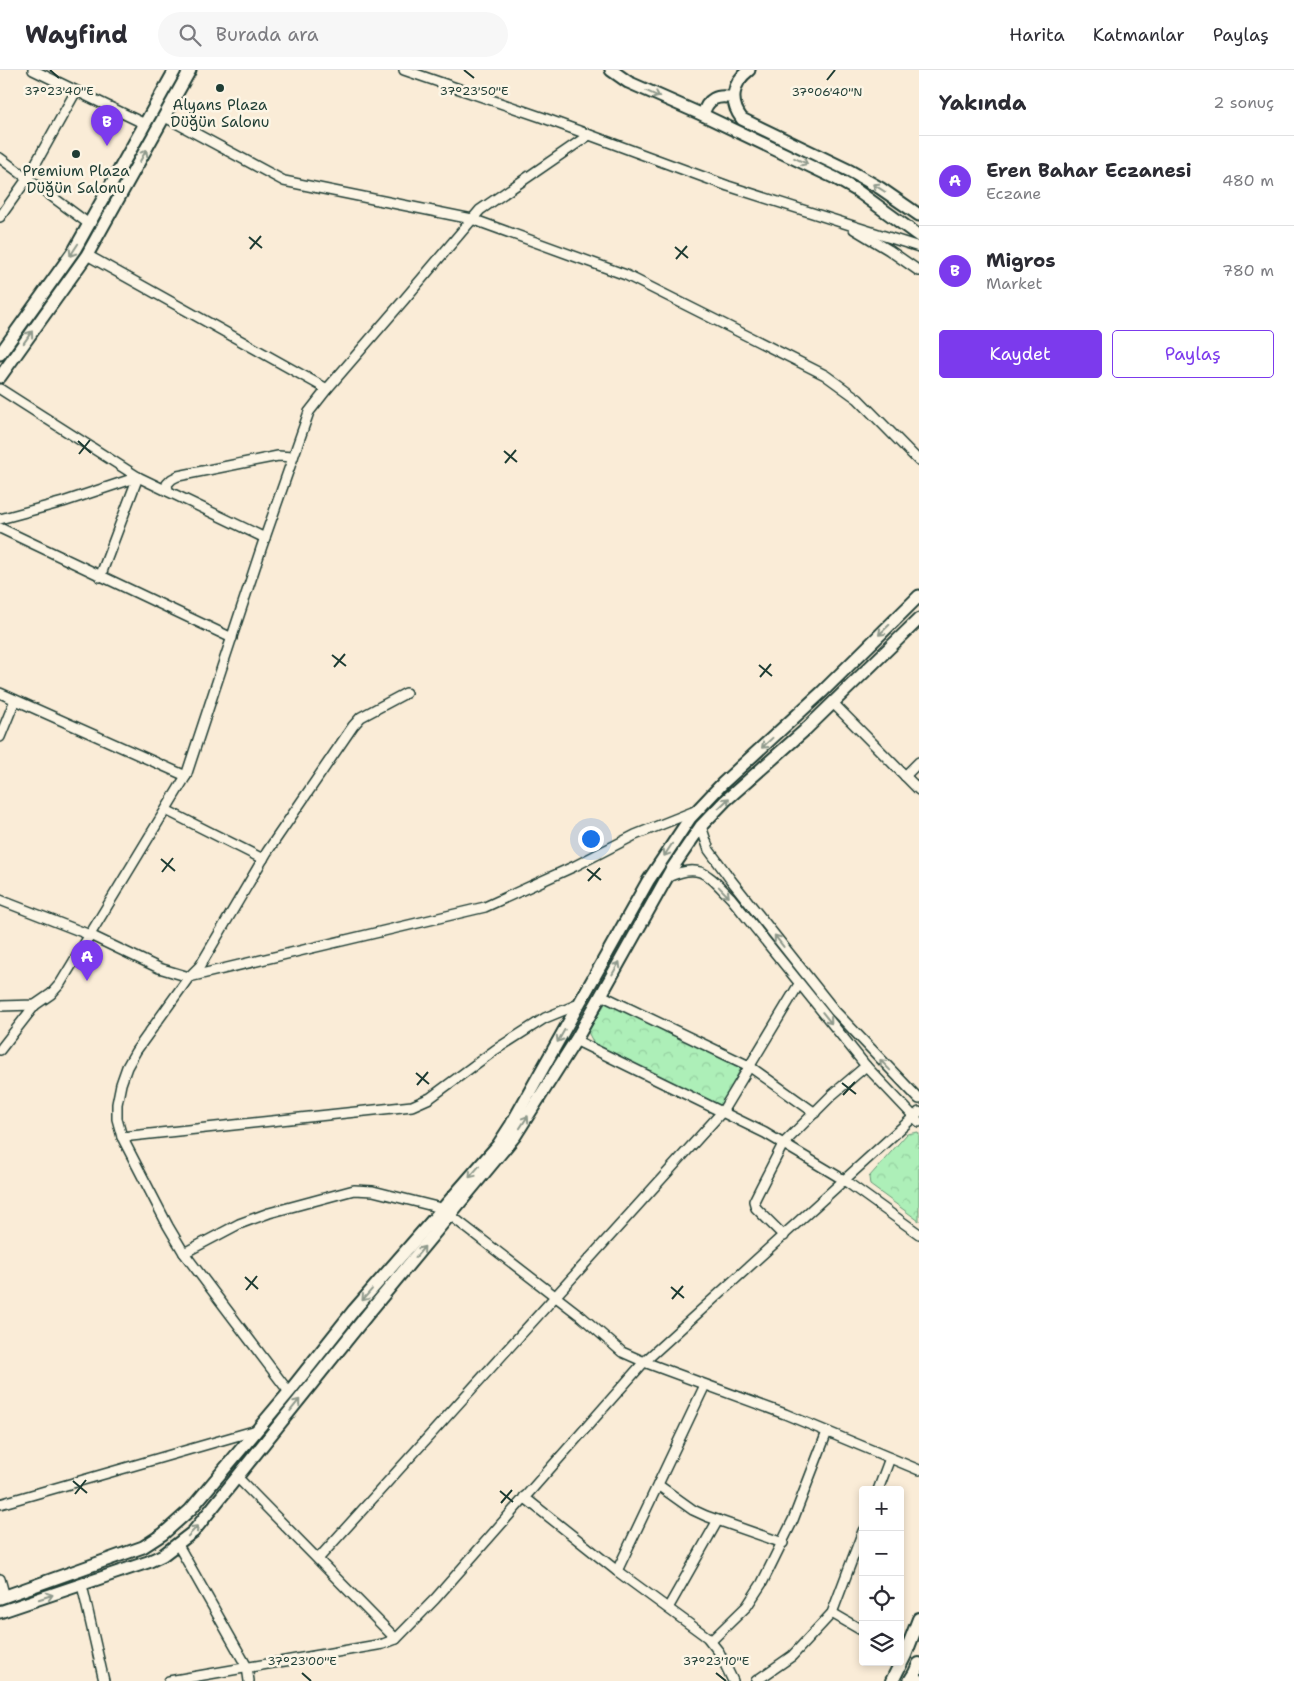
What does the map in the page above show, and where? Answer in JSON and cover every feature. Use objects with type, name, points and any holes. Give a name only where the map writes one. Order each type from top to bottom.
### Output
[{"type":"main road","points":[[904,1652],[919,1619]]},
{"type":"main road","points":[[910,1681],[916,1673],[919,1664]]},
{"type":"main road","points":[[892,1681],[898,1666]]},
{"type":"street","points":[[33,70],[145,124]]},
{"type":"street","points":[[17,353],[2,347],[75,249],[175,70]]},
{"type":"street","points":[[0,377],[87,255],[190,70]]},
{"type":"street","points":[[404,70],[728,186],[919,247]]},
{"type":"street","points":[[610,70],[628,82],[703,115],[835,178],[856,190],[919,236]]},
{"type":"street","points":[[748,70],[735,86],[733,98],[736,110],[742,119],[850,171],[880,188],[919,215]]},
{"type":"street","points":[[0,217],[27,179],[76,91]]},
{"type":"street","points":[[703,115],[708,103],[715,98],[727,96],[733,98]]},
{"type":"street","points":[[165,117],[284,182],[472,219],[626,275],[825,375],[858,399],[919,461]]},
{"type":"street","points":[[0,1050],[35,1005],[51,994],[60,984],[186,776],[309,412],[480,210],[589,135]]},
{"type":"street","points":[[0,158],[89,224]]},
{"type":"street","points":[[846,223],[919,271]]},
{"type":"street","points":[[87,255],[327,389]]},
{"type":"street","points":[[0,389],[138,477],[265,538]]},
{"type":"street","points":[[168,491],[167,484],[178,476],[278,456],[293,457]]},
{"type":"street","points":[[0,519],[63,502],[138,477]]},
{"type":"street","points":[[100,577],[138,477]]},
{"type":"street","points":[[0,528],[232,638]]},
{"type":"street","points":[[0,1612],[148,1562],[178,1545],[193,1532],[367,1315],[498,1145],[648,880],[680,831],[697,810],[723,784],[822,692],[919,596]]},
{"type":"street","points":[[0,1579],[2,1598],[143,1547],[163,1534],[190,1510],[289,1392],[354,1310],[515,1136],[575,1040],[668,877],[701,826],[725,801],[833,703],[919,619]]},
{"type":"street","points":[[0,692],[186,776]]},
{"type":"street","points":[[289,1392],[184,1253],[122,1137],[117,1119],[117,1104],[127,1067],[136,1051],[189,977],[200,966],[263,859],[353,726],[361,718],[406,693]]},
{"type":"street","points":[[0,737],[15,700]]},
{"type":"street","points":[[833,703],[919,790]]},
{"type":"street","points":[[905,776],[919,762]]},
{"type":"street","points":[[166,810],[263,859]]},
{"type":"street","points":[[0,900],[90,935],[159,968],[189,977],[484,907],[575,866],[635,835],[697,810]]},
{"type":"street","points":[[701,826],[709,850],[724,871],[835,1011],[919,1099]]},
{"type":"street","points":[[709,876],[715,866],[724,871]]},
{"type":"street","points":[[169,1681],[383,1644],[396,1639],[435,1599],[644,1362],[844,1180],[917,1117],[866,1066],[731,898],[709,876],[697,870],[680,871],[668,877]]},
{"type":"street","points":[[318,1559],[722,1112],[799,984]]},
{"type":"street","points":[[601,995],[749,1066],[814,1113]]},
{"type":"street","points":[[122,1137],[412,1106],[430,1098],[495,1050],[545,1018],[579,1004]]},
{"type":"street","points":[[0,1006],[35,1005]]},
{"type":"street","points":[[575,1040],[783,1144],[844,1180],[919,1234]]},
{"type":"street","points":[[784,1236],[761,1214],[756,1208],[754,1201],[783,1144],[866,1066]]},
{"type":"street","points":[[184,1253],[239,1224],[268,1213],[354,1190],[372,1191],[446,1211],[622,1352],[644,1362],[786,1414],[919,1470]]},
{"type":"street","points":[[617,1571],[705,1385]]},
{"type":"street","points":[[0,1504],[256,1430]]},
{"type":"street","points":[[711,1641],[747,1606],[762,1583],[782,1543],[827,1432]]},
{"type":"street","points":[[880,1486],[890,1458]]},
{"type":"street","points":[[237,1476],[396,1639]]},
{"type":"street","points":[[658,1485],[692,1510],[782,1543]]},
{"type":"street","points":[[524,1497],[617,1571],[707,1637],[719,1652],[733,1681]]},
{"type":"street","points":[[668,1608],[718,1520]]},
{"type":"street","points":[[756,1681],[792,1656],[832,1613],[859,1542]]},
{"type":"street","points":[[178,1545],[246,1667],[249,1681]]},
{"type":"street","points":[[82,1585],[104,1681]]},
{"type":"street","points":[[832,1613],[859,1629]]},
{"type":"green space","points":[[606,1002],[741,1068],[721,1107],[595,1046],[588,1032]]},
{"type":"green space","points":[[918,1132],[919,1221],[870,1185],[869,1177],[907,1134]]},
{"type":"place","name":"Alyans Plaza Düğün Salonu","points":[[220,88]]},
{"type":"place","name":"Migros","points":[[107,146]]},
{"type":"place","name":"Premium Plaza Düğün Salonu","points":[[76,154]]},
{"type":"place","name":"Eren Bahar Eczanesi","points":[[87,981]]}]
